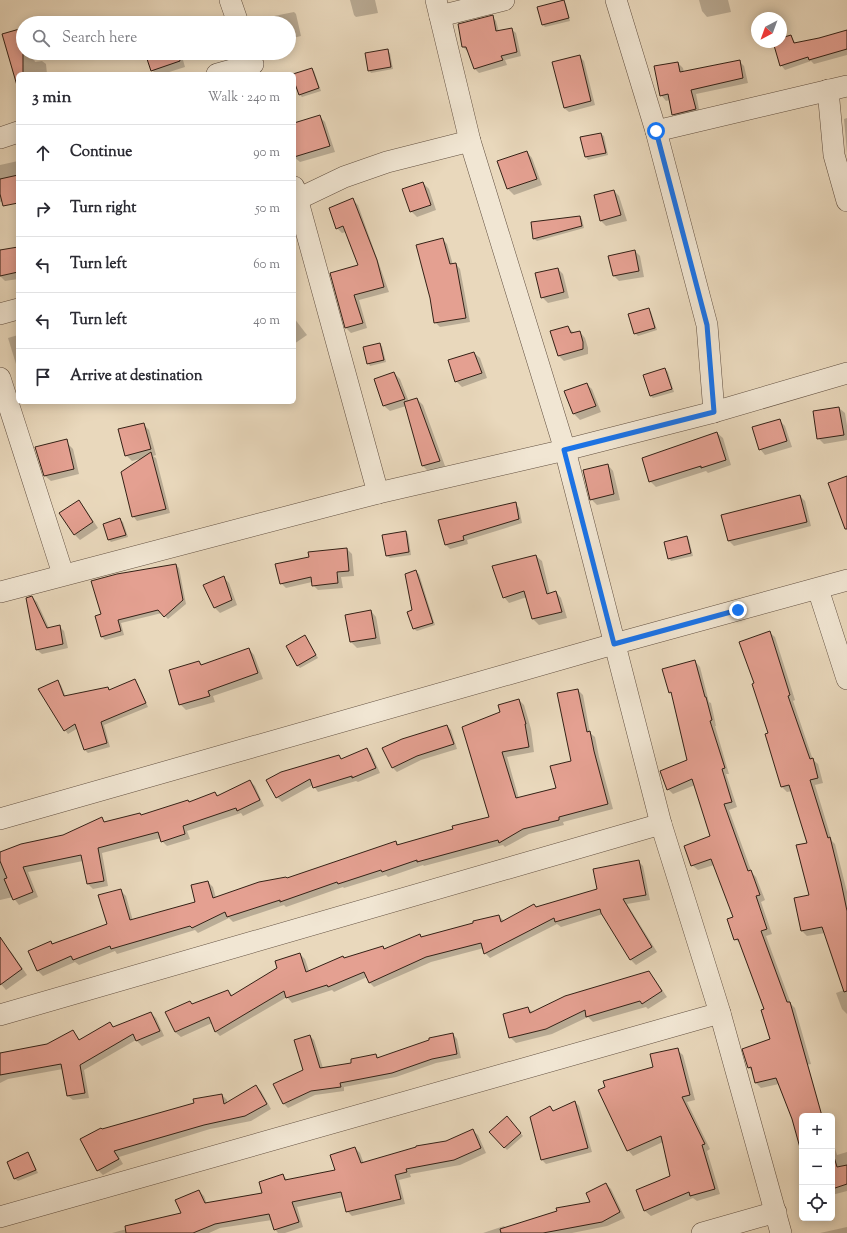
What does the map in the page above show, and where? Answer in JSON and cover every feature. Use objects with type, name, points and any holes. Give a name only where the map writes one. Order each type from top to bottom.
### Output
[{"type":"street","points":[[230,0],[236,16]]},
{"type":"street","points":[[504,0],[438,8],[470,141],[564,450],[661,824],[720,1013],[782,1233]]},
{"type":"street","points":[[616,0],[656,131],[707,325],[714,412]]},
{"type":"street","points":[[224,72],[252,64]]},
{"type":"street","points":[[656,131],[837,88],[834,155],[847,201]]},
{"type":"street","points":[[0,138],[16,133]]},
{"type":"street","points":[[378,493],[297,206],[344,177],[387,162],[470,141]]},
{"type":"street","points":[[0,314],[16,310]]},
{"type":"street","points":[[0,592],[63,574],[378,493],[564,450],[714,412],[847,373]]},
{"type":"street","points":[[0,378],[63,574]]},
{"type":"street","points":[[0,819],[614,644],[847,580]]},
{"type":"street","points":[[818,589],[847,679]]},
{"type":"street","points":[[0,1015],[661,824]]},
{"type":"street","points":[[0,1217],[720,1013]]},
{"type":"street","points":[[702,1233],[776,1212]]},
{"type":"building","points":[[564,0],[569,18],[542,25],[537,7]]},
{"type":"building","points":[[493,15],[496,31],[512,28],[517,52],[501,56],[503,60],[474,69],[466,47],[462,47],[458,24]]},
{"type":"building","points":[[16,30],[16,60],[23,60],[23,72],[16,72],[16,82],[2,34]]},
{"type":"building","points":[[847,30],[847,49],[809,60],[808,57],[780,66],[775,48],[787,48],[787,36],[791,35],[794,43]]},
{"type":"building","points":[[388,49],[391,67],[368,71],[365,53]]},
{"type":"building","points":[[580,55],[591,101],[564,108],[552,62]]},
{"type":"building","points":[[147,60],[180,60],[180,61],[151,71]]},
{"type":"building","points":[[740,60],[743,78],[691,90],[696,109],[672,115],[668,94],[660,96],[654,66],[678,62],[680,72]]},
{"type":"building","points":[[312,68],[319,88],[299,95],[296,87],[296,73]]},
{"type":"building","points":[[320,115],[330,146],[296,156],[296,122]]},
{"type":"building","points":[[601,133],[606,153],[585,157],[580,137]]},
{"type":"building","points":[[527,151],[537,179],[507,189],[497,161]]},
{"type":"building","points":[[16,175],[16,203],[3,206],[0,194],[0,179]]},
{"type":"building","points":[[423,182],[431,205],[410,212],[402,189]]},
{"type":"building","points":[[614,190],[621,215],[600,221],[594,195]]},
{"type":"building","points":[[353,198],[377,260],[384,287],[354,295],[363,323],[345,328],[330,273],[358,265],[343,226],[336,229],[329,208]]},
{"type":"building","points":[[580,216],[582,226],[533,239],[531,222]]},
{"type":"building","points":[[443,238],[450,264],[456,263],[466,318],[434,323],[430,298],[416,245]]},
{"type":"building","points":[[16,247],[16,272],[0,276],[0,250]]},
{"type":"building","points":[[635,250],[639,271],[613,276],[608,256]]},
{"type":"building","points":[[558,268],[564,292],[541,298],[535,273]]},
{"type":"building","points":[[649,308],[655,328],[634,334],[628,314]]},
{"type":"building","points":[[568,326],[571,333],[580,331],[583,349],[558,356],[550,331]]},
{"type":"building","points":[[380,343],[384,360],[367,364],[363,347]]},
{"type":"building","points":[[474,352],[482,373],[455,382],[448,360]]},
{"type":"building","points":[[665,368],[672,389],[650,396],[643,375]]},
{"type":"building","points":[[394,372],[405,399],[383,406],[374,379]]},
{"type":"building","points":[[587,383],[596,406],[573,414],[564,391]]},
{"type":"building","points":[[417,398],[440,461],[422,466],[404,402]]},
{"type":"building","points":[[839,407],[844,435],[817,439],[813,411]]},
{"type":"building","points":[[780,419],[787,441],[759,450],[752,427]]},
{"type":"building","points":[[144,423],[151,449],[125,456],[118,429]]},
{"type":"building","points":[[717,432],[726,460],[649,482],[642,458]]},
{"type":"building","points":[[67,439],[74,469],[44,476],[35,447]]},
{"type":"building","points":[[151,452],[166,509],[132,517],[121,472]]},
{"type":"building","points":[[608,464],[614,494],[590,500],[583,470]]},
{"type":"building","points":[[847,476],[847,529],[845,529],[828,483]]},
{"type":"building","points":[[800,495],[807,522],[728,541],[721,515]]},
{"type":"building","points":[[79,500],[93,522],[74,535],[59,513]]},
{"type":"building","points":[[516,502],[519,519],[463,536],[464,540],[445,545],[438,520]]},
{"type":"building","points":[[120,518],[126,535],[108,540],[103,524]]},
{"type":"building","points":[[406,531],[409,552],[386,556],[382,535]]},
{"type":"building","points":[[687,536],[691,553],[668,559],[664,542]]},
{"type":"building","points":[[347,548],[349,571],[337,572],[338,583],[312,586],[311,577],[280,584],[275,564],[309,557],[308,552]]},
{"type":"building","points":[[536,555],[547,594],[556,591],[562,612],[532,619],[524,591],[503,598],[492,566]]},
{"type":"building","points":[[176,564],[183,600],[164,617],[158,610],[118,620],[121,631],[101,637],[95,616],[101,614],[91,581],[117,574]]},
{"type":"building","points":[[416,570],[433,623],[413,629],[407,612],[412,610],[405,574]]},
{"type":"building","points":[[224,576],[232,600],[214,608],[203,585]]},
{"type":"building","points":[[32,596],[47,628],[60,625],[63,644],[36,650],[26,598]]},
{"type":"building","points":[[371,610],[376,638],[350,642],[345,615]]},
{"type":"building","points":[[770,631],[790,695],[788,696],[810,759],[813,758],[818,778],[810,780],[828,838],[830,837],[847,911],[847,991],[844,992],[822,927],[801,931],[794,898],[809,895],[796,845],[807,843],[789,785],[781,787],[765,734],[768,733],[752,684],[754,683],[739,642]]},
{"type":"building","points":[[305,635],[316,655],[297,666],[286,646]]},
{"type":"building","points":[[249,648],[258,673],[208,691],[210,696],[179,705],[169,670],[199,661],[201,665]]},
{"type":"building","points":[[695,660],[706,697],[712,720],[710,721],[725,768],[722,769],[732,802],[724,804],[748,871],[751,870],[760,895],[756,896],[767,929],[761,931],[787,1002],[790,1002],[821,1113],[799,1113],[799,1144],[792,1119],[776,1078],[755,1083],[751,1067],[748,1068],[742,1049],[770,1039],[761,1010],[764,1009],[738,939],[734,940],[727,919],[733,917],[711,859],[691,866],[684,846],[710,836],[692,779],[667,790],[660,771],[687,760],[671,692],[669,693],[662,669]]},
{"type":"building","points":[[135,679],[146,703],[101,722],[107,743],[84,750],[75,724],[64,731],[38,689],[58,680],[64,696],[108,687],[109,690]]},
{"type":"building","points":[[578,689],[587,732],[590,731],[608,804],[559,817],[559,820],[523,829],[499,843],[498,840],[417,862],[417,860],[382,872],[381,870],[338,884],[337,882],[280,902],[280,900],[227,917],[225,912],[192,928],[190,926],[111,949],[110,946],[73,960],[71,956],[37,971],[28,951],[51,941],[52,944],[107,924],[98,895],[121,889],[130,920],[195,902],[191,885],[208,881],[213,898],[259,882],[287,878],[396,841],[397,845],[453,829],[452,826],[489,817],[462,727],[500,712],[498,705],[519,699],[526,724],[529,747],[502,752],[516,798],[556,788],[550,766],[571,761],[557,693]]},
{"type":"building","points":[[447,725],[454,744],[417,756],[392,768],[382,748],[402,739]]},
{"type":"building","points":[[367,748],[376,768],[352,778],[352,776],[313,788],[310,779],[276,798],[266,780],[281,772],[339,755],[341,759]]},
{"type":"building","points":[[250,780],[260,800],[237,811],[236,808],[183,826],[185,834],[161,842],[158,832],[98,848],[104,881],[87,884],[81,855],[23,867],[33,892],[13,900],[4,879],[7,878],[0,861],[0,852],[21,844],[63,835],[102,817],[104,822],[140,813],[141,815],[188,800],[189,802],[215,792],[217,796]]},
{"type":"building","points":[[639,860],[646,895],[623,899],[652,947],[630,960],[600,909],[555,922],[554,918],[484,954],[481,943],[426,957],[369,983],[364,972],[328,987],[327,985],[286,998],[284,991],[215,1032],[209,1017],[175,1032],[165,1012],[190,1001],[192,1004],[228,990],[231,996],[277,968],[275,961],[300,953],[306,972],[343,956],[344,958],[383,946],[384,949],[420,934],[421,937],[473,923],[473,921],[499,915],[501,922],[534,904],[536,907],[597,889],[593,869]]},
{"type":"building","points":[[0,937],[22,969],[0,985]]},
{"type":"building","points":[[649,971],[662,991],[642,1004],[640,1001],[586,1017],[585,1010],[546,1029],[509,1038],[503,1014],[528,1007],[530,1013],[565,996]]},
{"type":"building","points":[[151,1012],[160,1031],[136,1041],[133,1034],[80,1065],[85,1093],[67,1096],[61,1064],[0,1075],[0,1053],[47,1044],[73,1030],[79,1040],[110,1022],[113,1027]]},
{"type":"building","points":[[453,1033],[457,1054],[432,1059],[392,1073],[340,1083],[341,1087],[311,1091],[283,1104],[273,1084],[303,1070],[294,1040],[310,1035],[320,1068],[351,1063],[351,1059],[376,1054],[377,1058],[429,1040],[429,1038]]},
{"type":"building","points":[[678,1048],[690,1095],[682,1097],[705,1144],[702,1145],[715,1189],[690,1196],[689,1192],[644,1211],[636,1190],[670,1176],[661,1136],[627,1151],[598,1090],[605,1087],[603,1081],[653,1067],[650,1054]]},
{"type":"building","points":[[256,1085],[267,1104],[245,1116],[204,1125],[114,1151],[119,1159],[97,1171],[80,1139],[101,1128],[102,1129],[194,1103],[193,1099],[222,1094],[224,1104]]},
{"type":"building","points":[[575,1101],[588,1148],[541,1160],[530,1117],[550,1106],[553,1111]]},
{"type":"building","points":[[507,1116],[521,1133],[504,1148],[489,1132]]},
{"type":"building","points":[[473,1129],[481,1148],[454,1160],[406,1169],[407,1172],[395,1175],[401,1199],[346,1212],[341,1192],[292,1202],[299,1222],[274,1230],[269,1214],[215,1224],[193,1233],[126,1233],[125,1226],[181,1213],[175,1200],[199,1190],[205,1203],[262,1193],[259,1182],[283,1174],[285,1180],[335,1170],[330,1155],[355,1147],[361,1163],[416,1146],[446,1141]]},
{"type":"building","points":[[28,1152],[36,1170],[14,1179],[7,1162]]},
{"type":"building","points":[[835,1160],[837,1167],[847,1165],[847,1184],[835,1188]]},
{"type":"building","points":[[606,1183],[620,1212],[602,1222],[543,1233],[501,1233],[500,1229],[557,1211],[556,1208],[590,1202],[586,1193]]},
{"type":"route","points":[[656,131],[707,325],[714,412],[564,450],[614,644],[738,610]]}]
